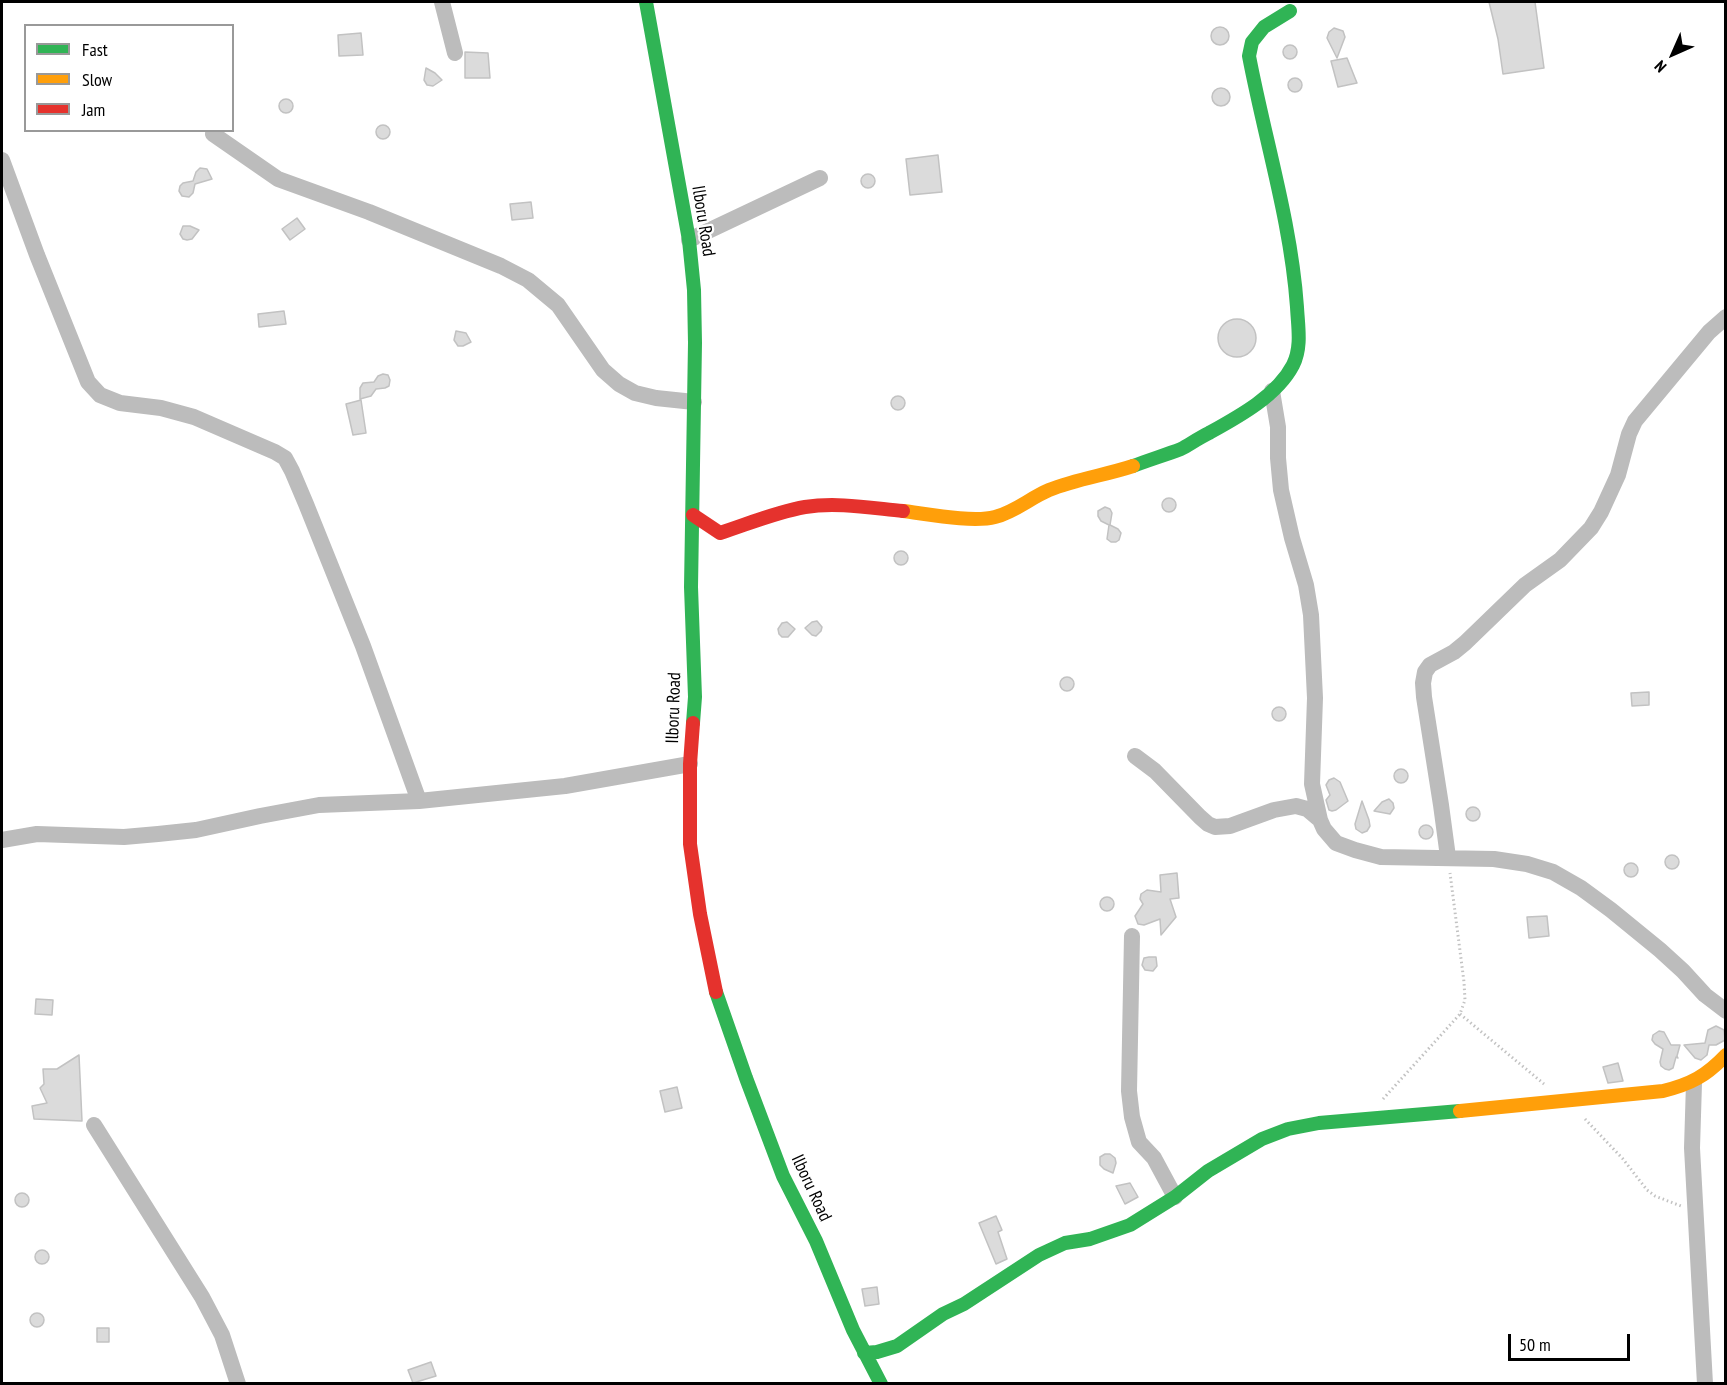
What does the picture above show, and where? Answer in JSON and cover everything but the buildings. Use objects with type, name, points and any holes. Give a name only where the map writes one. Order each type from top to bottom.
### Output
[{"type":"street","points":[[442,2],[455,53]]},
{"type":"street","name":"Ilboru Road","points":[[646,2],[689,240],[694,290],[691,587],[696,697],[690,764],[690,844],[700,914],[716,991],[783,1176],[816,1241],[864,1353],[881,1383]]},
{"type":"street","points":[[693,515],[720,533],[778,513],[807,507],[841,505],[977,519],[995,517],[1020,507],[1047,491],[1131,467],[1182,448],[1238,417],[1272,391],[1292,367],[1298,353],[1299,339],[1294,270],[1249,56],[1252,42],[1264,27],[1290,11]]},
{"type":"street","points":[[213,134],[278,179],[369,212],[501,266],[528,280],[558,305],[603,370],[619,384],[635,393],[694,402]]},
{"type":"street","points":[[2,160],[88,382],[100,395],[120,402],[161,408],[194,417],[285,458],[363,646],[419,801]]},
{"type":"street","points":[[689,240],[820,178]]},
{"type":"street","points":[[1448,857],[1426,717],[1423,683],[1425,672],[1430,665],[1465,643],[1525,585],[1560,560],[1591,528],[1618,475],[1635,421],[1709,332],[1725,317]]},
{"type":"street","points":[[1272,391],[1278,427],[1281,490],[1306,585],[1311,615],[1315,698],[1312,784],[1324,829],[1336,843],[1381,857],[1494,859],[1527,864],[1553,872],[1581,888],[1611,910],[1660,950],[1705,995],[1725,1011]]},
{"type":"street","points":[[1136,756],[1155,771],[1200,817],[1215,827],[1230,826],[1274,810],[1296,806],[1307,809],[1320,820]]},
{"type":"street","points":[[2,840],[37,834],[124,837],[196,830],[319,805],[419,801],[565,786],[690,764]]},
{"type":"street","points":[[1132,936],[1129,1091],[1132,1117],[1139,1142],[1154,1158],[1175,1197]]},
{"type":"street","points":[[864,1353],[897,1346],[943,1314],[964,1304],[1039,1255],[1065,1243],[1090,1239],[1130,1226],[1208,1172],[1262,1139],[1288,1129],[1319,1123],[1650,1093],[1694,1083],[1718,1064],[1725,1055]]},
{"type":"street","points":[[1694,1083],[1692,1148],[1705,1383]]},
{"type":"street","points":[[94,1125],[202,1297],[222,1335],[238,1383]]},
{"type":"path","points":[[1379,1104],[1460,1014],[1465,1000],[1448,857]]},
{"type":"path","points":[[1460,1014],[1565,1102],[1604,1138],[1647,1190],[1664,1200],[1695,1211]]},
{"type":"traffic: fast","points":[[646,2],[689,240],[694,290],[691,587],[695,697],[693,723]]},
{"type":"traffic: fast","points":[[1133,466],[1181,449],[1244,413],[1277,386],[1286,376],[1296,358],[1299,329],[1294,275],[1277,181],[1249,56],[1252,42],[1264,27],[1290,11]]},
{"type":"traffic: fast","points":[[716,992],[783,1176],[816,1241],[853,1330],[881,1384]]},
{"type":"traffic: fast","points":[[864,1353],[897,1346],[943,1314],[964,1304],[1039,1255],[1065,1243],[1090,1239],[1130,1225],[1175,1197],[1208,1171],[1262,1139],[1288,1129],[1319,1123],[1460,1111]]},
{"type":"traffic: slow","points":[[903,511],[963,519],[986,519],[1009,512],[1059,486],[1133,466]]},
{"type":"traffic: slow","points":[[1460,1111],[1663,1091],[1698,1078],[1726,1055]]},
{"type":"traffic: jam","points":[[693,515],[720,533],[805,507],[842,505],[903,511]]},
{"type":"traffic: jam","points":[[693,723],[690,764],[690,844],[700,914],[716,992]]}]
